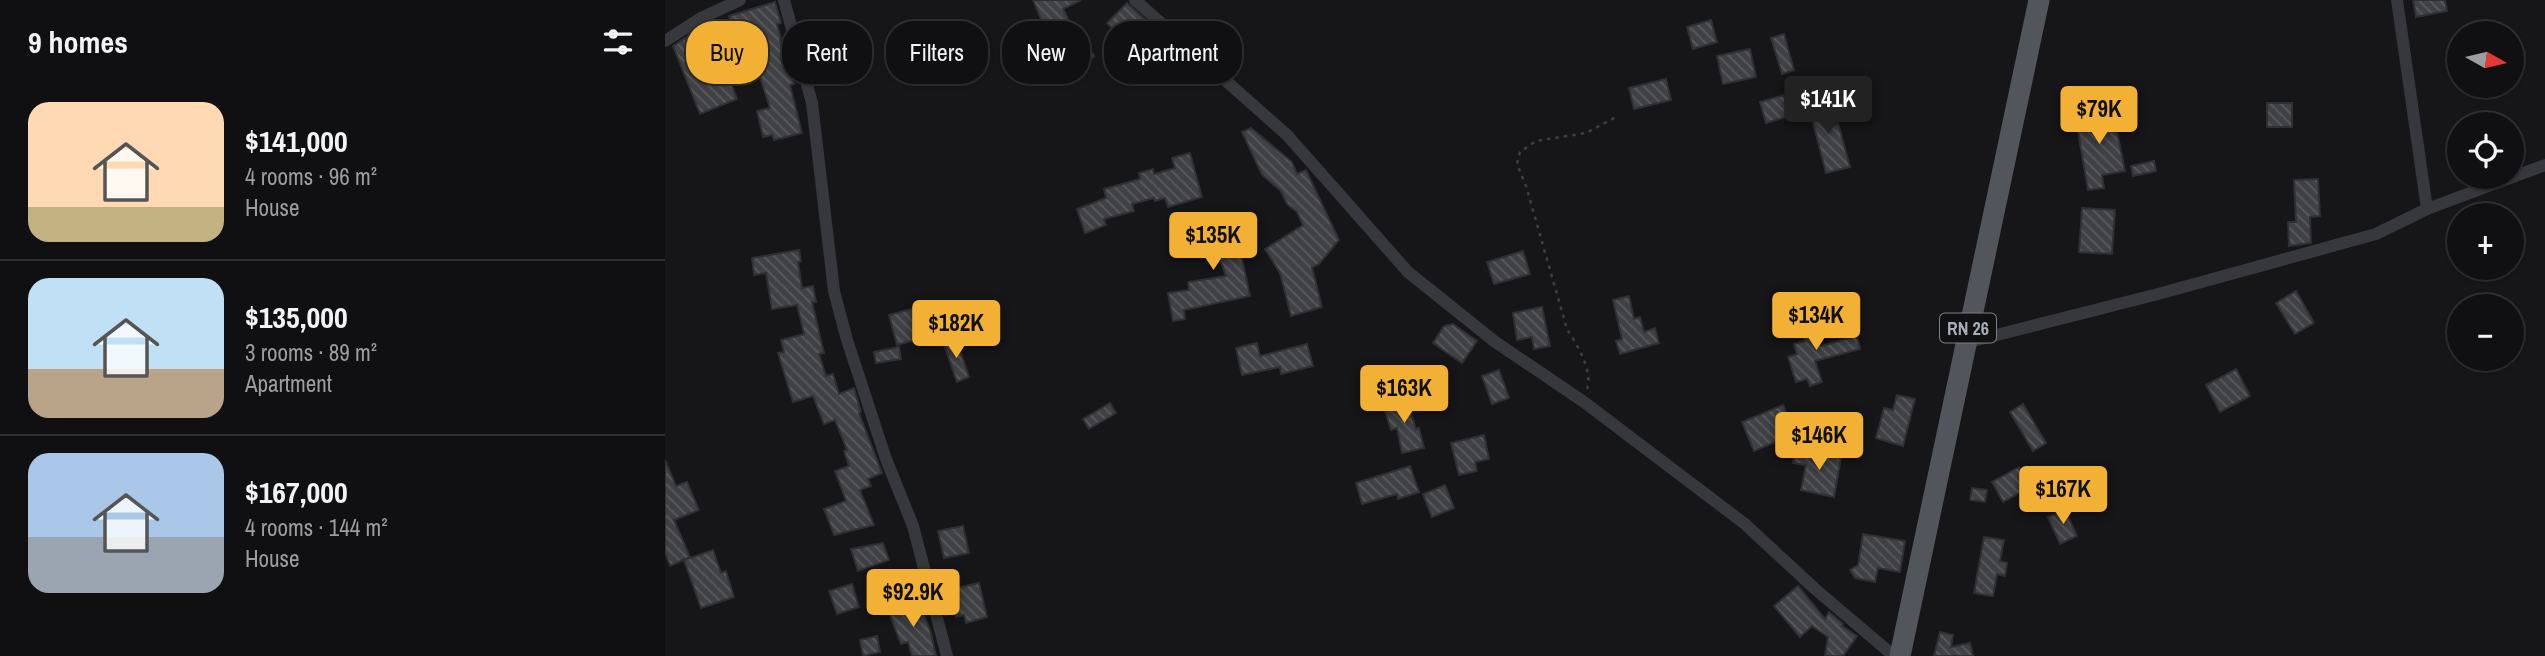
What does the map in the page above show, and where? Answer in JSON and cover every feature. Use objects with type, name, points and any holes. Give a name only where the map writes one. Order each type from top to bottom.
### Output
[{"type":"main road","name":"RN 26","points":[[1900,656],[2039,0]]},
{"type":"street","points":[[665,41],[701,18],[740,0]]},
{"type":"street","points":[[784,0],[812,103],[834,291],[886,459],[913,526],[947,656]]},
{"type":"street","points":[[1135,0],[1287,135],[1408,272],[1494,341],[1584,402],[1745,524],[1814,589],[1894,656]]},
{"type":"street","points":[[2396,0],[2427,209]]},
{"type":"street","points":[[1965,344],[2376,234],[2427,209],[2545,165]]},
{"type":"path","points":[[1584,402],[1589,381],[1579,349],[1567,329],[1526,186],[1517,164],[1520,152],[1536,141],[1585,133],[1616,117]]},
{"type":"building","points":[[1033,0],[1081,0],[1063,9],[1069,21],[1042,21]]},
{"type":"building","points":[[2413,0],[2445,0],[2447,11],[2416,17]]},
{"type":"building","points":[[775,2],[781,23],[777,24],[782,46],[782,84],[794,84],[790,85],[802,133],[774,140],[772,135],[763,137],[757,111],[770,108],[762,84],[768,84],[768,21],[731,21],[729,16]]},
{"type":"building","points":[[1127,3],[1147,21],[1109,21]]},
{"type":"building","points":[[1711,20],[1717,42],[1693,49],[1687,27]]},
{"type":"building","points":[[1784,34],[1794,70],[1782,74],[1771,38]]},
{"type":"building","points":[[686,38],[686,79],[673,46]]},
{"type":"building","points":[[1750,49],[1756,77],[1723,84],[1717,56]]},
{"type":"building","points":[[1666,79],[1671,100],[1634,109],[1629,88]]},
{"type":"building","points":[[688,84],[731,84],[737,99],[700,114]]},
{"type":"building","points":[[1784,95],[1790,116],[1766,123],[1760,102]]},
{"type":"building","points":[[1824,95],[1831,125],[1838,123],[1850,167],[1826,173],[1807,99]]},
{"type":"building","points":[[2267,103],[2292,103],[2292,127],[2267,127]]},
{"type":"building","points":[[2112,107],[2125,171],[2102,175],[2104,188],[2088,190],[2075,114]]},
{"type":"building","points":[[1251,128],[1292,162],[1297,174],[1306,170],[1339,240],[1319,264],[1312,267],[1322,307],[1291,316],[1280,273],[1265,249],[1303,225],[1281,191],[1262,175],[1242,132]]},
{"type":"building","points":[[1190,153],[1202,197],[1168,207],[1165,198],[1132,204],[1134,211],[1104,219],[1106,225],[1085,233],[1077,209],[1106,198],[1104,189],[1140,179],[1139,173],[1153,169],[1154,174],[1175,168],[1172,158]]},
{"type":"building","points":[[2154,161],[2156,171],[2133,176],[2131,166]]},
{"type":"building","points":[[2318,179],[2320,216],[2310,217],[2311,243],[2289,246],[2288,222],[2296,222],[2294,180]]},
{"type":"building","points":[[2082,208],[2115,210],[2112,254],[2079,252]]},
{"type":"building","points":[[1231,221],[1242,249],[1250,296],[1184,310],[1185,319],[1173,321],[1168,293],[1189,290],[1188,282],[1226,276],[1215,247],[1192,256],[1185,235]]},
{"type":"building","points":[[799,250],[802,288],[813,286],[816,302],[812,302],[824,353],[819,354],[826,376],[833,374],[839,394],[854,388],[861,412],[859,413],[882,473],[868,479],[871,486],[860,490],[874,525],[834,535],[824,509],[846,501],[835,471],[849,466],[844,451],[847,450],[835,420],[824,424],[813,396],[793,402],[778,353],[784,352],[781,340],[804,334],[797,305],[772,309],[766,273],[754,275],[752,258]]},
{"type":"building","points":[[1523,251],[1530,274],[1494,284],[1487,262]]},
{"type":"building","points":[[2296,291],[2314,323],[2295,334],[2276,303]]},
{"type":"building","points":[[1629,296],[1634,319],[1640,317],[1644,332],[1655,328],[1659,343],[1620,354],[1616,341],[1622,339],[1613,300]]},
{"type":"building","points":[[927,305],[935,335],[897,345],[889,315]]},
{"type":"building","points":[[1542,307],[1550,346],[1534,349],[1532,337],[1517,340],[1513,313]]},
{"type":"building","points":[[1815,316],[1821,346],[1857,336],[1860,349],[1815,361],[1822,382],[1810,386],[1807,379],[1796,382],[1788,357],[1797,354],[1794,344],[1805,341],[1800,320]]},
{"type":"building","points":[[1453,324],[1477,341],[1462,363],[1433,343],[1444,326]]},
{"type":"building","points":[[956,338],[969,377],[957,382],[943,342]]},
{"type":"building","points":[[1257,343],[1260,356],[1307,344],[1313,366],[1281,374],[1280,367],[1242,375],[1236,348]]},
{"type":"building","points":[[899,347],[901,359],[876,363],[874,352]]},
{"type":"building","points":[[2236,369],[2250,396],[2220,412],[2206,385]]},
{"type":"building","points":[[1499,370],[1509,398],[1492,404],[1482,376]]},
{"type":"building","points":[[1897,395],[1915,399],[1903,446],[1876,438],[1884,408],[1893,410]]},
{"type":"building","points":[[1406,397],[1424,448],[1402,453],[1397,428],[1391,430],[1383,405]]},
{"type":"building","points":[[1110,403],[1116,413],[1089,429],[1083,419]]},
{"type":"building","points":[[2023,404],[2046,443],[2033,451],[2010,412]]},
{"type":"building","points":[[1783,405],[1795,434],[1754,451],[1742,422]]},
{"type":"building","points":[[1484,435],[1489,459],[1475,462],[1477,471],[1459,475],[1451,443]]},
{"type":"building","points":[[1795,449],[1841,458],[1834,497],[1801,490],[1806,465],[1793,463]]},
{"type":"building","points":[[665,460],[676,486],[687,482],[699,510],[674,520],[690,557],[670,566],[665,553]]},
{"type":"building","points":[[1410,466],[1419,492],[1398,499],[1397,494],[1362,504],[1356,483]]},
{"type":"building","points":[[2019,467],[2030,487],[2003,502],[1992,482]]},
{"type":"building","points":[[1445,485],[1454,508],[1432,517],[1423,494]]},
{"type":"building","points":[[1972,488],[1987,490],[1985,502],[1970,500]]},
{"type":"building","points":[[2065,509],[2077,536],[2060,544],[2048,517]]},
{"type":"building","points":[[963,526],[969,553],[944,558],[938,531]]},
{"type":"building","points":[[1863,534],[1905,541],[1900,572],[1878,568],[1875,582],[1855,578],[1850,570],[1858,565]]},
{"type":"building","points":[[1984,537],[2004,540],[2000,561],[2007,563],[2005,576],[1997,574],[1993,596],[1974,593]]},
{"type":"building","points":[[883,543],[889,560],[858,571],[851,549]]},
{"type":"building","points":[[713,550],[721,573],[726,571],[734,597],[701,608],[684,560]]},
{"type":"building","points":[[979,583],[987,617],[966,623],[964,615],[945,615],[939,592]]},
{"type":"building","points":[[852,584],[859,607],[837,614],[829,591]]},
{"type":"building","points":[[1798,586],[1825,619],[1829,612],[1842,626],[1857,636],[1843,656],[1825,656],[1828,637],[1812,626],[1800,637],[1774,606]]},
{"type":"building","points":[[918,599],[931,633],[936,656],[912,656],[908,642],[901,644],[888,610]]},
{"type":"building","points":[[1940,632],[1953,635],[1951,647],[1970,643],[1973,656],[1934,656]]},
{"type":"building","points":[[877,636],[880,652],[863,656],[860,640]]}]
